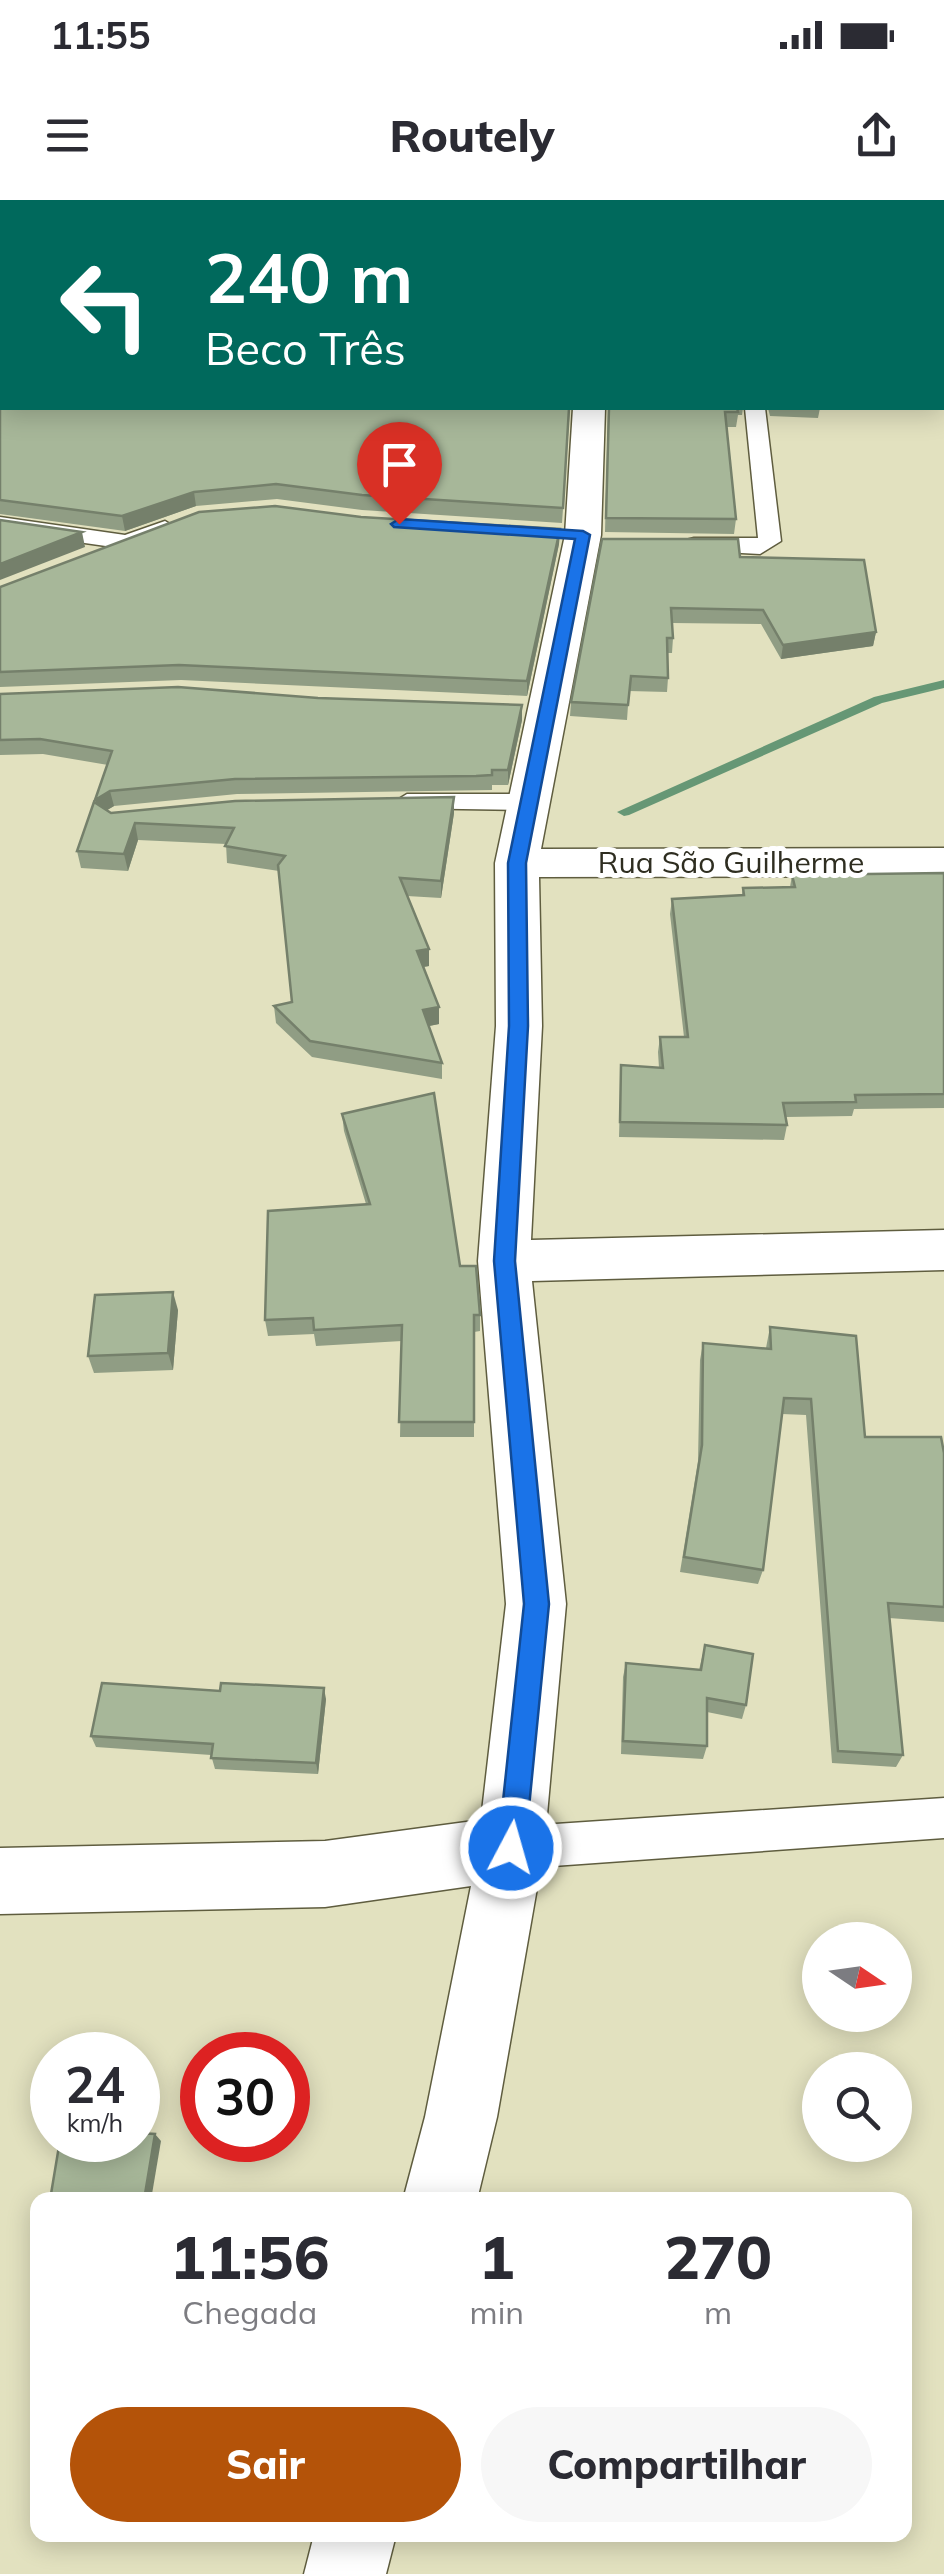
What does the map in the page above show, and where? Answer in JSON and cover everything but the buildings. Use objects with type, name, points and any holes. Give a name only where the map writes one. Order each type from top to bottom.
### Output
[{"type":"street","points":[[442,2192],[461,2117],[511,1848],[536,1604],[504,1261],[519,1026],[517,863],[531,802],[540,708],[582,539],[590,410]]},
{"type":"street","name":"Rua São Guilherme","points":[[517,863],[944,862]]},
{"type":"street","points":[[504,1261],[944,1250]]},
{"type":"street","points":[[0,1880],[325,1874],[511,1848]]},
{"type":"street","points":[[345,2574],[353,2542]]},
{"type":"lane","points":[[661,545],[768,545],[755,410]]},
{"type":"lane","points":[[91,556],[179,523]]},
{"type":"lane","points":[[0,524],[127,542]]},
{"type":"lane","points":[[382,802],[531,802]]},
{"type":"lane","points":[[511,1848],[944,1818]]},
{"type":"waterway","points":[[624,812],[878,700],[944,684]]},
{"type":"route","points":[[399,524],[583,535],[517,863],[519,1026],[504,1261],[536,1604],[511,1848]]}]
